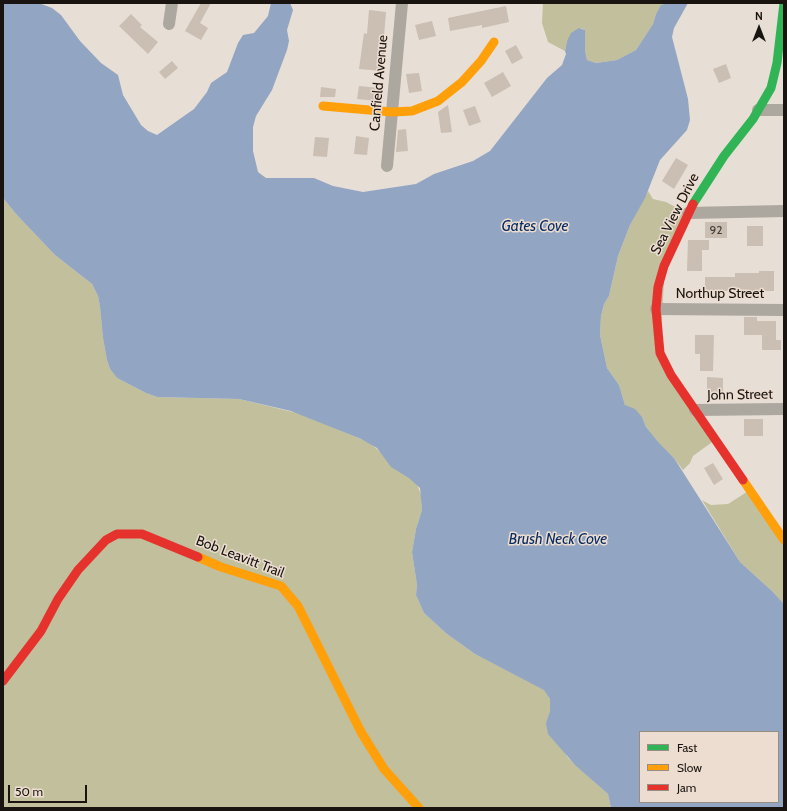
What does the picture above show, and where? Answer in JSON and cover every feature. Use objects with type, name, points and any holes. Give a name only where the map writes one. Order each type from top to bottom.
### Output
[{"type":"street","points":[[169,24],[172,3]]},
{"type":"street","name":"Canfield Avenue","points":[[387,166],[402,3]]},
{"type":"street","name":"Sea View Drive","points":[[784,3],[782,35],[771,88],[753,119],[720,162],[696,197],[664,266],[658,287],[656,309],[660,353],[671,375],[784,540]]},
{"type":"street","points":[[323,106],[392,112],[412,111],[438,100],[462,82],[481,61],[494,42]]},
{"type":"street","points":[[758,110],[784,110]]},
{"type":"street","points":[[688,213],[784,212]]},
{"type":"street","name":"Northup Street","points":[[656,309],[784,310]]},
{"type":"street","name":"John Street","points":[[696,410],[784,409]]},
{"type":"street","points":[[771,520],[784,520]]},
{"type":"street","name":"Bob Leavitt Trail","points":[[3,681],[41,632],[58,599],[78,570],[101,545],[117,534],[142,534],[221,567],[281,586],[298,606],[322,656],[340,687],[348,711],[361,732],[384,768],[419,808]]},
{"type":"shaded area","points":[[543,3],[670,3],[661,6],[656,14],[653,24],[636,50],[617,60],[596,63],[587,60],[585,50],[585,30],[581,28],[567,41],[565,51],[548,42],[542,23]]},
{"type":"shaded area","points":[[648,191],[653,199],[666,202],[687,213],[665,264],[660,351],[715,440],[693,456],[690,463],[683,470],[674,458],[659,444],[646,427],[642,417],[625,405],[619,385],[607,368],[600,335],[601,316],[604,304],[609,296],[618,256],[630,225]]},
{"type":"shaded area","points":[[3,198],[55,255],[92,284],[98,296],[107,360],[110,369],[117,378],[157,397],[239,399],[301,414],[370,443],[417,484],[421,495],[422,510],[416,529],[412,552],[417,585],[416,595],[424,613],[447,634],[475,654],[544,689],[550,699],[550,711],[547,723],[568,758],[608,794],[611,808],[3,808]]},
{"type":"shaded area","points":[[750,490],[784,539],[784,604],[740,562],[702,500],[711,505],[728,504]]},
{"type":"water","name":"Brush Neck Cove","points":[[3,3],[39,3],[52,8],[61,15],[80,41],[101,63],[118,75],[123,95],[141,125],[148,131],[157,135],[194,109],[207,92],[211,83],[227,72],[238,43],[243,35],[254,33],[268,16],[271,3],[290,3],[293,10],[287,30],[289,41],[287,50],[272,90],[256,116],[253,127],[253,151],[258,172],[266,178],[314,178],[333,186],[363,192],[416,184],[434,174],[473,161],[490,151],[547,78],[562,65],[566,54],[565,51],[567,41],[571,33],[579,28],[585,30],[585,50],[587,60],[596,63],[617,60],[636,50],[653,24],[661,5],[670,3],[688,3],[674,28],[672,37],[688,99],[690,120],[687,130],[660,160],[645,198],[630,225],[618,256],[609,296],[604,304],[601,316],[600,335],[607,368],[619,385],[625,405],[635,409],[642,417],[646,427],[674,458],[740,562],[784,604],[784,808],[611,808],[608,794],[575,765],[548,734],[546,723],[550,711],[550,699],[544,690],[475,654],[447,634],[424,613],[416,595],[417,585],[412,552],[416,529],[422,510],[420,488],[409,478],[391,467],[377,448],[361,439],[291,411],[239,399],[157,397],[117,378],[110,369],[107,360],[98,296],[92,284],[55,255],[3,198]]},
{"type":"building","points":[[201,3],[211,3],[200,23],[208,28],[201,40],[185,31]]},
{"type":"building","points":[[506,6],[509,22],[482,28],[482,25],[450,31],[448,18]]},
{"type":"building","points":[[369,10],[386,12],[384,36],[386,36],[382,71],[359,69],[364,33],[367,34]]},
{"type":"building","points":[[131,14],[142,25],[140,27],[158,42],[148,54],[119,26]]},
{"type":"building","points":[[432,21],[436,36],[419,40],[415,25]]},
{"type":"building","points":[[516,45],[523,58],[512,64],[505,51]]},
{"type":"building","points":[[172,61],[178,68],[165,79],[159,72]]},
{"type":"building","points":[[726,64],[731,78],[719,83],[713,69]]},
{"type":"building","points":[[503,72],[511,86],[492,97],[484,83]]},
{"type":"building","points":[[419,73],[422,91],[409,93],[406,74]]},
{"type":"building","points":[[359,86],[379,88],[377,101],[357,99]]},
{"type":"building","points":[[321,87],[336,89],[335,97],[320,97]]},
{"type":"building","points":[[448,105],[452,132],[441,133],[438,112]]},
{"type":"building","points":[[475,106],[481,122],[469,126],[463,110]]},
{"type":"building","points":[[406,129],[408,151],[396,152],[398,130]]},
{"type":"building","points":[[356,136],[369,138],[367,155],[354,154]]},
{"type":"building","points":[[315,137],[329,138],[327,157],[313,156]]},
{"type":"building","points":[[676,158],[688,165],[674,189],[662,181]]},
{"type":"building","points":[[705,222],[727,222],[727,238],[705,238]]},
{"type":"building","points":[[747,226],[763,226],[763,246],[747,246]]},
{"type":"building","points":[[688,240],[709,240],[709,250],[702,250],[702,271],[687,271]]},
{"type":"building","points":[[759,271],[774,271],[774,291],[721,291],[721,294],[705,294],[705,277],[735,277],[735,273],[759,273]]},
{"type":"building","points":[[744,317],[757,317],[757,321],[776,321],[776,340],[781,340],[781,350],[762,350],[762,335],[744,335]]},
{"type":"building","points":[[695,335],[714,335],[713,371],[700,371],[700,354],[695,354]]},
{"type":"building","points":[[707,377],[723,378],[723,392],[707,392]]},
{"type":"building","points":[[744,419],[763,419],[763,436],[744,436]]},
{"type":"building","points":[[713,463],[723,479],[714,485],[704,468]]},
{"type":"traffic: fast","points":[[693,204],[724,156],[753,119],[771,88],[777,63],[784,3]]},
{"type":"traffic: slow","points":[[323,106],[392,112],[412,111],[438,101],[462,82],[481,61],[494,42]]},
{"type":"traffic: slow","points":[[743,480],[784,540]]},
{"type":"traffic: slow","points":[[198,557],[221,567],[281,586],[298,606],[361,732],[384,769],[419,808]]},
{"type":"traffic: jam","points":[[693,204],[664,266],[658,287],[656,309],[660,353],[671,375],[743,480]]},
{"type":"traffic: jam","points":[[3,681],[41,631],[58,599],[78,570],[106,540],[117,534],[142,534],[198,557]]},
{"type":"water label","name":"Gates Cove","points":[[535,227]]}]
